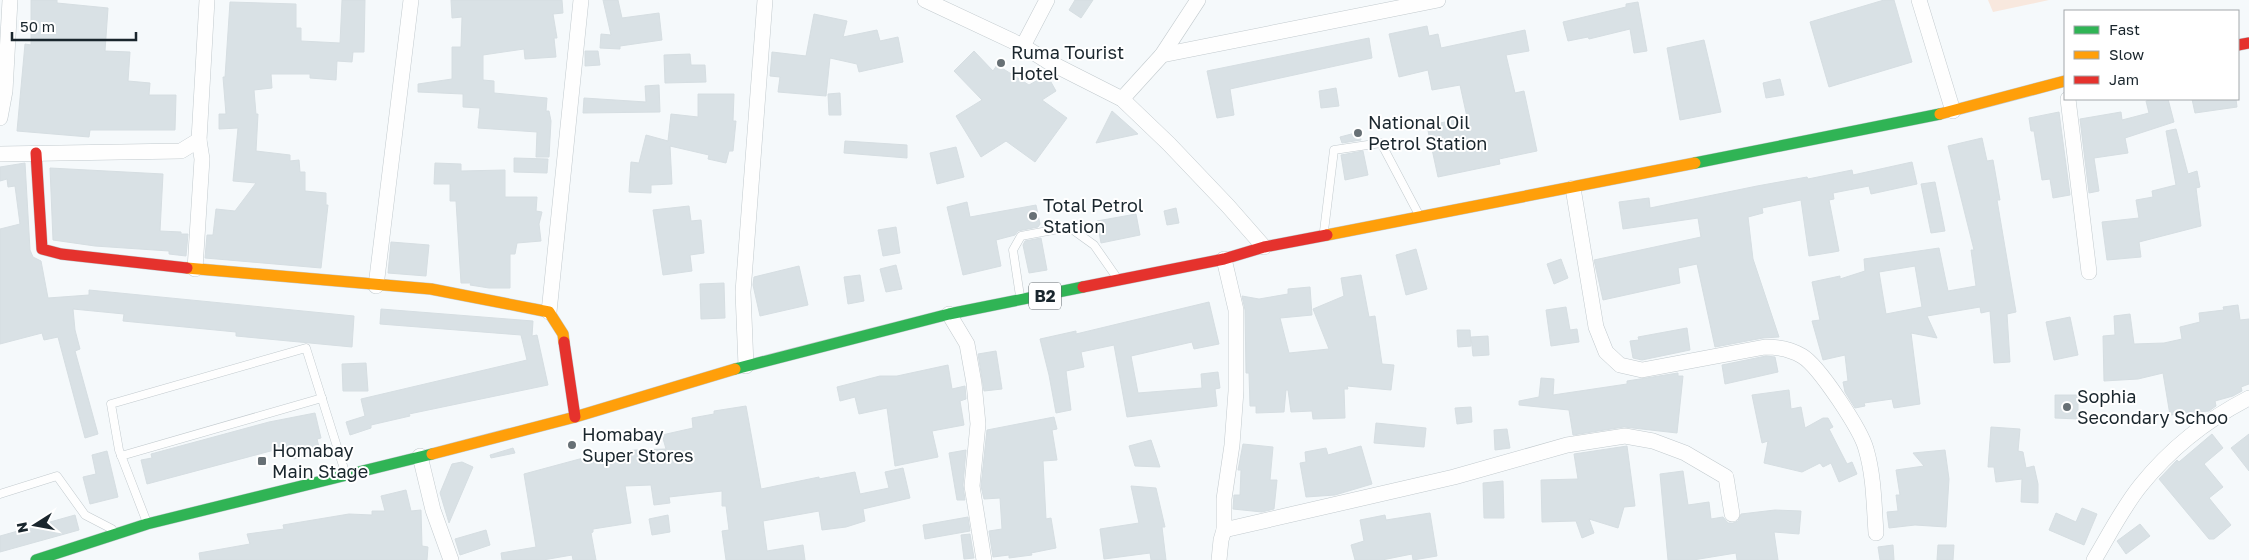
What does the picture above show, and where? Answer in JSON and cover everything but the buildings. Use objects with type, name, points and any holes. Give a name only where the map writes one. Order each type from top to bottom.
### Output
[{"type":"main road","name":"B2","points":[[36,560],[148,524],[347,476],[575,417],[746,366],[950,314],[1224,259],[1264,247],[1323,238],[1954,111],[2064,81]]},
{"type":"main road","points":[[36,152],[42,249],[61,254],[195,269],[376,286],[431,289],[550,312],[563,334],[575,417]]},
{"type":"street","points":[[0,118],[5,91],[10,0]]},
{"type":"street","points":[[195,269],[202,159],[199,140],[207,0]]},
{"type":"street","points":[[376,286],[411,0]]},
{"type":"street","points":[[550,312],[581,0]]},
{"type":"street","points":[[746,366],[743,292],[765,0]]},
{"type":"street","points":[[924,0],[952,5],[1047,61],[1122,99],[1170,144],[1264,247]]},
{"type":"street","points":[[1023,46],[1047,0]]},
{"type":"street","points":[[1122,99],[1162,55],[1198,0]]},
{"type":"street","points":[[1162,55],[1378,6],[1438,0]]},
{"type":"street","points":[[1919,0],[1954,111]]},
{"type":"street","points":[[2068,100],[2089,272]]},
{"type":"street","points":[[0,154],[181,151],[199,140]]},
{"type":"street","points":[[1573,188],[1596,327],[1606,352],[1620,365],[1642,370],[1766,347],[1782,347],[1803,356],[1816,370],[1857,427],[1866,449],[1871,473],[1876,533]]},
{"type":"street","points":[[1219,560],[1224,530],[1224,499],[1232,445],[1236,391],[1236,310],[1224,259]]},
{"type":"street","points":[[950,314],[967,344],[974,383],[978,424],[972,486],[984,560]]},
{"type":"street","points":[[2094,560],[2140,486],[2168,454],[2227,410],[2249,398]]},
{"type":"street","points":[[1224,530],[1454,477],[1567,445],[1625,436],[1653,441],[1685,453],[1726,477],[1732,514]]},
{"type":"street","points":[[420,456],[433,510],[451,560]]},
{"type":"lane","points":[[1323,238],[1334,150],[1381,143],[1420,218]]},
{"type":"lane","points":[[1020,301],[1013,250],[1021,236],[1069,228],[1094,245],[1119,281]]},
{"type":"lane","points":[[148,524],[121,456],[111,404],[306,348],[347,476]]},
{"type":"lane","points":[[121,456],[322,398]]},
{"type":"lane","points":[[0,494],[57,476],[86,514],[119,532]]},
{"type":"shaded area","points":[[1988,0],[2049,0],[1993,12]]},
{"type":"traffic: fast","points":[[1695,163],[1940,114]]},
{"type":"traffic: fast","points":[[735,369],[949,314],[1083,287]]},
{"type":"traffic: fast","points":[[36,560],[147,524],[432,454]]},
{"type":"traffic: slow","points":[[1940,114],[2064,81]]},
{"type":"traffic: slow","points":[[1327,235],[1695,163]]},
{"type":"traffic: slow","points":[[187,268],[431,289],[549,312],[563,334],[564,342]]},
{"type":"traffic: slow","points":[[432,454],[575,417],[735,369]]},
{"type":"traffic: jam","points":[[2239,45],[2249,43]]},
{"type":"traffic: jam","points":[[36,153],[42,249],[61,254],[187,268]]},
{"type":"traffic: jam","points":[[1083,287],[1224,259],[1264,247],[1327,235]]},
{"type":"traffic: jam","points":[[564,342],[575,417]]},
{"type":"place","name":"Ruma Tourist Hotel","points":[[1001,63]]},
{"type":"place","name":"National Oil Petrol Station","points":[[1358,133]]},
{"type":"place","name":"Total Petrol Station","points":[[1033,216]]},
{"type":"place","name":"Sophia Secondary Schoo","points":[[2067,407]]},
{"type":"place","name":"Homabay Super Stores","points":[[572,445]]},
{"type":"place","name":"Homabay Main Stage","points":[[262,461]]}]
